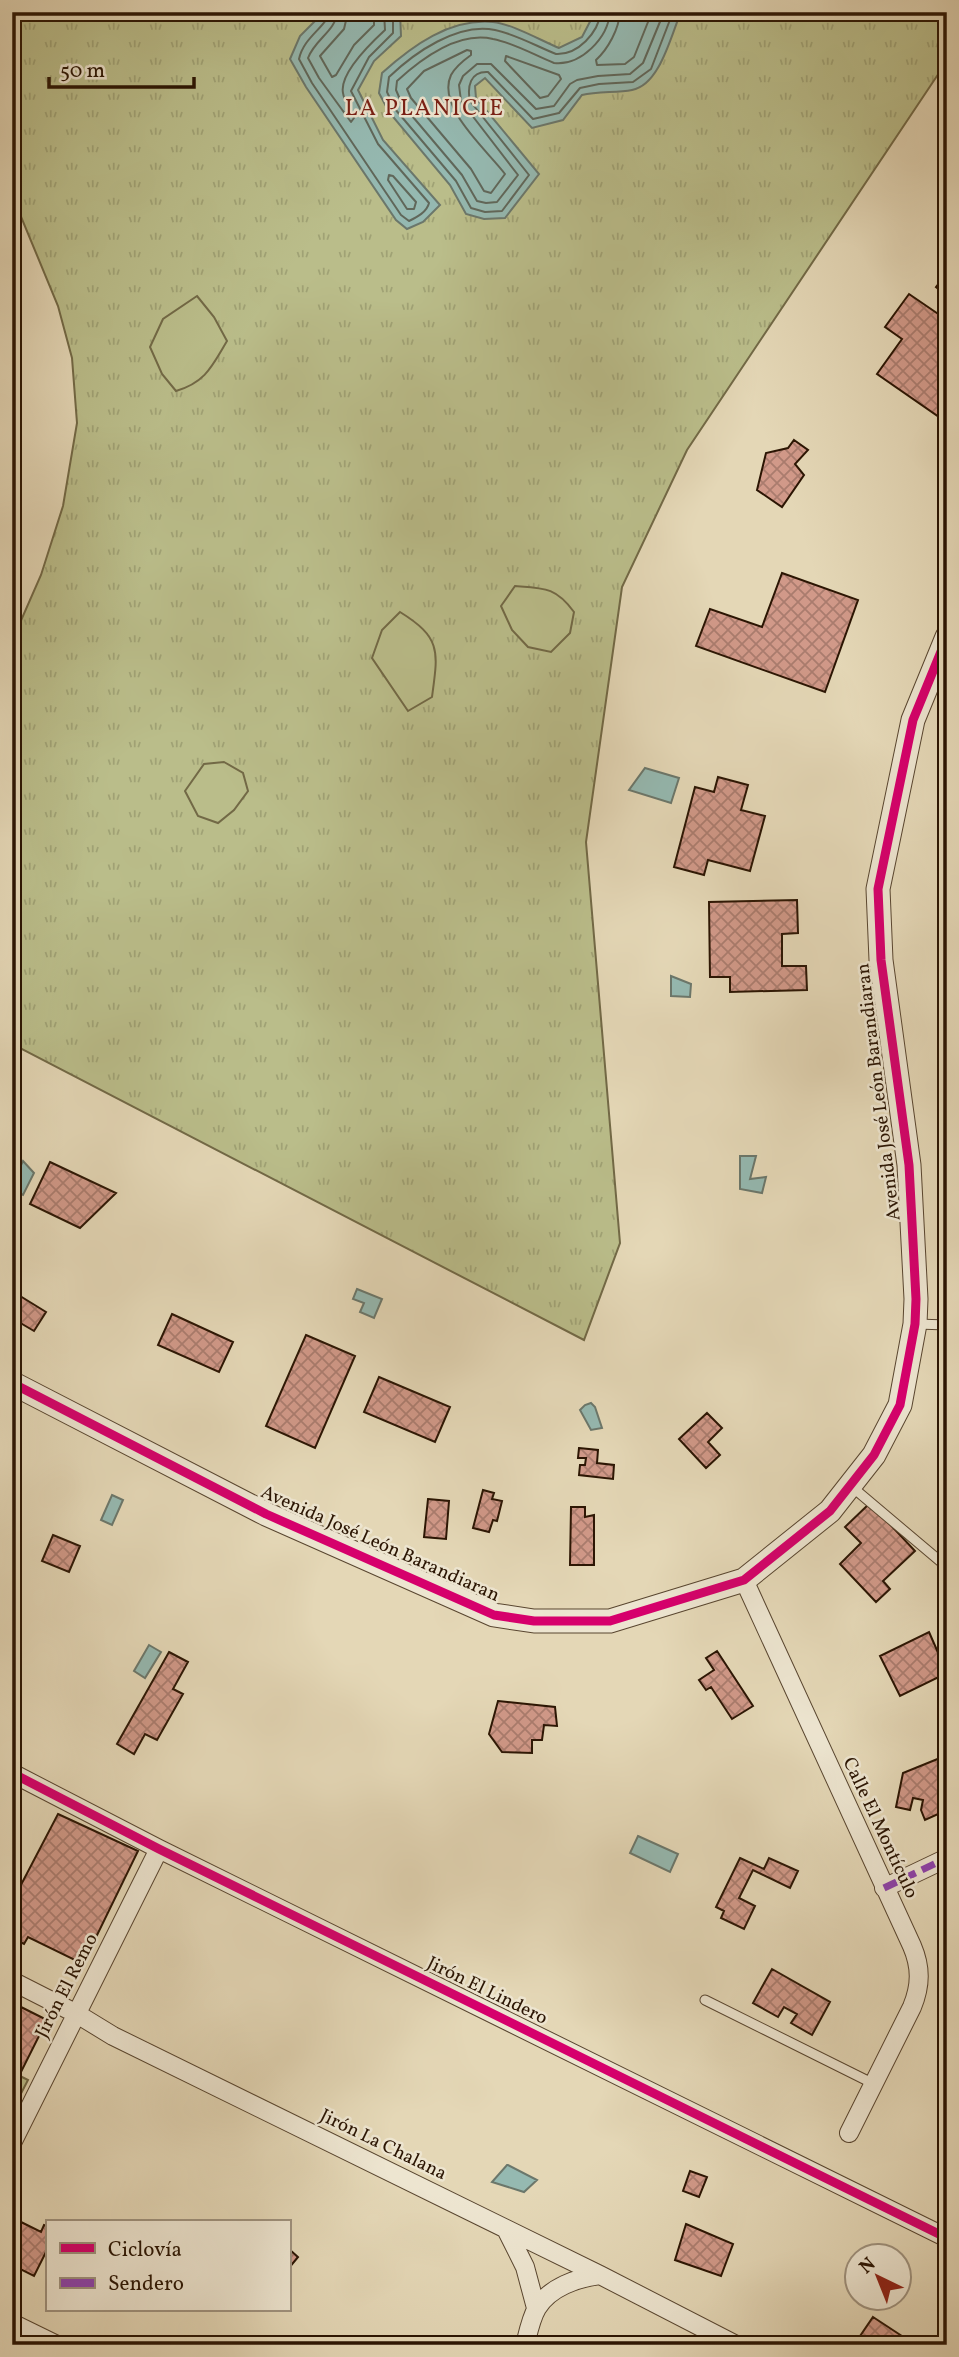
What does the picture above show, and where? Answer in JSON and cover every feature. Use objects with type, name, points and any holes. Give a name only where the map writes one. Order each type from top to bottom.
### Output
[{"type":"street","name":"Avenida José León Barandiaran","points":[[12,1383],[266,1514],[494,1615],[534,1621],[610,1620],[744,1580],[830,1511],[874,1455],[900,1405],[915,1324],[916,1298],[909,1165],[881,960],[878,889],[913,720],[947,636]]},
{"type":"street","name":"Calle El Montículo","points":[[744,1580],[916,1956],[919,1978],[912,2007],[849,2133]]},
{"type":"street","name":"Jirón El Lindero","points":[[12,1773],[159,1849],[947,2238]]},
{"type":"street","name":"Jirón El Remo","points":[[12,2143],[159,1849]]},
{"type":"street","points":[[884,1888],[947,1858]]},
{"type":"street","name":"Jirón La Chalana","points":[[13,1983],[77,2014],[113,2036],[600,2275],[736,2345]]},
{"type":"street","points":[[506,2229],[525,2267],[536,2308],[525,2345]]},
{"type":"street","points":[[536,2308],[558,2289],[571,2282],[600,2275]]},
{"type":"street","points":[[12,2323],[57,2345]]},
{"type":"lane","points":[[915,1324],[947,1325]]},
{"type":"lane","points":[[850,1485],[947,1567]]},
{"type":"lane","points":[[705,2000],[874,2084]]},
{"type":"green space","points":[[12,12],[947,12],[947,61],[687,450],[622,587],[586,842],[620,1243],[584,1340],[12,1044],[12,641],[41,575],[63,506],[77,423],[72,358],[58,306],[12,195]]},
{"type":"green space","points":[[197,296],[214,317],[227,341],[201,378],[176,391],[162,374],[150,347],[163,319]]},
{"type":"green space","points":[[515,586],[549,590],[574,612],[570,633],[551,652],[528,647],[512,630],[501,606]]},
{"type":"green space","points":[[400,612],[424,630],[434,647],[436,657],[432,697],[408,711],[372,658],[382,630]]},
{"type":"green space","points":[[224,762],[243,773],[248,791],[234,810],[218,823],[198,816],[185,791],[204,764]]},
{"type":"green space","points":[[12,2072],[28,2080],[12,2111]]},
{"type":"water","points":[[324,12],[400,12],[401,36],[374,61],[358,90],[383,140],[440,205],[423,222],[407,229],[396,220],[290,59],[300,36]]},
{"type":"water","points":[[595,12],[681,12],[663,58],[650,79],[632,90],[582,95],[563,120],[532,128],[485,78],[475,86],[476,98],[539,174],[505,218],[484,219],[466,214],[450,185],[389,112],[379,93],[382,73],[419,44],[462,24],[493,22],[509,26],[559,48],[582,37]]},
{"type":"water","points":[[645,768],[679,778],[671,803],[629,790]]},
{"type":"water","points":[[671,976],[691,984],[690,997],[671,996]]},
{"type":"water","points":[[740,1156],[756,1156],[750,1179],[766,1177],[762,1193],[740,1189]]},
{"type":"water","points":[[23,1161],[34,1173],[23,1195],[12,1189],[12,1183]]},
{"type":"water","points":[[357,1289],[382,1299],[374,1318],[360,1312],[364,1303],[353,1299]]},
{"type":"water","points":[[591,1403],[602,1428],[591,1430],[580,1410]]},
{"type":"water","points":[[112,1495],[123,1500],[112,1525],[101,1520]]},
{"type":"water","points":[[149,1645],[161,1652],[145,1678],[134,1671]]},
{"type":"water","points":[[638,1836],[678,1854],[670,1872],[630,1853]]},
{"type":"water","points":[[507,2165],[537,2180],[524,2192],[492,2182]]},
{"type":"building","points":[[947,273],[947,296],[936,287]]},
{"type":"building","points":[[909,294],[947,320],[947,412],[942,419],[877,374],[902,339],[885,327]]},
{"type":"building","points":[[794,440],[808,450],[795,464],[804,475],[782,507],[757,490],[766,453],[788,448]]},
{"type":"building","points":[[782,573],[858,600],[825,692],[696,646],[710,609],[762,627]]},
{"type":"building","points":[[718,777],[748,785],[741,810],[765,816],[750,871],[708,860],[704,875],[674,867],[695,787],[714,792]]},
{"type":"building","points":[[797,900],[798,933],[782,934],[782,966],[806,966],[807,990],[730,992],[730,977],[710,977],[709,902]]},
{"type":"building","points":[[12,1143],[19,1146],[12,1159]]},
{"type":"building","points":[[50,1162],[116,1193],[80,1228],[30,1204]]},
{"type":"building","points":[[12,1291],[46,1312],[34,1331],[12,1318]]},
{"type":"building","points":[[172,1314],[233,1342],[219,1372],[158,1345]]},
{"type":"building","points":[[306,1335],[355,1356],[315,1448],[266,1426]]},
{"type":"building","points":[[379,1377],[450,1407],[435,1442],[364,1412]]},
{"type":"building","points":[[707,1413],[722,1428],[708,1442],[720,1455],[706,1468],[679,1439]]},
{"type":"building","points":[[579,1448],[598,1450],[597,1463],[614,1465],[613,1479],[579,1475],[580,1465],[585,1465],[586,1458],[578,1458]]},
{"type":"building","points":[[483,1490],[494,1493],[492,1499],[502,1501],[497,1521],[493,1520],[489,1532],[473,1528]]},
{"type":"building","points":[[428,1499],[449,1501],[446,1539],[424,1537]]},
{"type":"building","points":[[870,1503],[915,1551],[883,1581],[890,1589],[876,1602],[840,1564],[861,1543],[845,1527]]},
{"type":"building","points":[[571,1507],[585,1507],[585,1517],[594,1515],[594,1565],[570,1565]]},
{"type":"building","points":[[53,1535],[80,1546],[69,1572],[42,1561]]},
{"type":"building","points":[[929,1632],[947,1673],[900,1696],[880,1656]]},
{"type":"building","points":[[717,1651],[753,1706],[732,1719],[711,1687],[706,1690],[699,1680],[714,1670],[706,1658]]},
{"type":"building","points":[[169,1652],[188,1662],[173,1689],[183,1694],[157,1740],[145,1734],[134,1754],[117,1744]]},
{"type":"building","points":[[498,1701],[555,1707],[557,1726],[544,1725],[542,1740],[532,1740],[532,1753],[502,1752],[489,1734]]},
{"type":"building","points":[[940,1758],[947,1766],[947,1810],[925,1820],[921,1810],[923,1800],[913,1798],[910,1810],[896,1807],[903,1773]]},
{"type":"building","points":[[58,1814],[138,1851],[83,1964],[28,1937],[24,1944],[12,1938],[12,1902]]},
{"type":"building","points":[[740,1858],[764,1869],[769,1858],[798,1871],[790,1888],[753,1870],[739,1898],[755,1906],[744,1929],[721,1918],[724,1911],[716,1907]]},
{"type":"building","points":[[772,1969],[830,2002],[812,2035],[791,2023],[797,2014],[784,2007],[778,2017],[753,2003]]},
{"type":"building","points":[[15,2004],[47,2020],[20,2074],[12,2070],[12,2009]]},
{"type":"building","points":[[690,2171],[707,2177],[699,2197],[683,2191]]},
{"type":"building","points":[[21,2222],[41,2232],[46,2226],[46,2252],[34,2276],[12,2265],[12,2239]]},
{"type":"building","points":[[686,2224],[733,2244],[721,2276],[675,2260]]},
{"type":"building","points":[[290,2250],[298,2257],[290,2267]]},
{"type":"building","points":[[873,2317],[911,2342],[909,2345],[854,2345]]},
{"type":"marked path","points":[[884,1888],[947,1858]]},
{"type":"cycle path","points":[[12,1383],[266,1514],[494,1615],[534,1621],[610,1621],[744,1580],[830,1511],[874,1455],[900,1405],[915,1324],[916,1299],[909,1165],[881,960],[878,889],[913,720],[947,637]]},
{"type":"cycle path","points":[[12,1773],[159,1849],[947,2238]]},
{"type":"district","name":"LA PLANICIE","points":[[425,109]]}]
